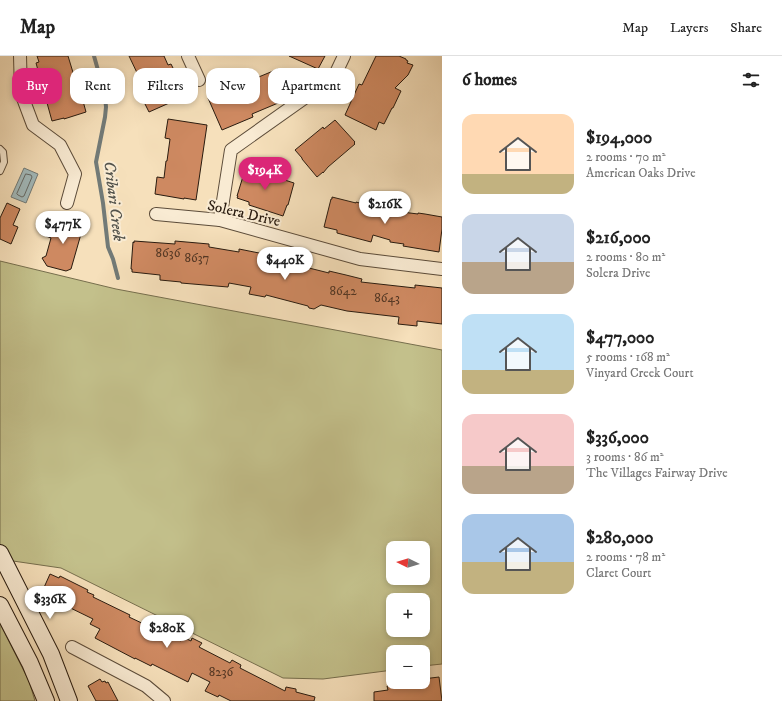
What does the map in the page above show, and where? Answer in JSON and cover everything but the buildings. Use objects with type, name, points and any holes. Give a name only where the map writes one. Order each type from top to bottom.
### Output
[{"type":"street","points":[[20,56],[21,93],[33,125],[60,145],[75,174],[67,203]]},
{"type":"street","points":[[188,56],[199,80]]},
{"type":"street","points":[[220,220],[231,150],[334,77],[344,56]]},
{"type":"street","name":"Solera Drive","points":[[156,214],[220,220],[360,259],[442,268]]},
{"type":"street","points":[[0,553],[51,654],[69,701]]},
{"type":"street","points":[[0,606],[30,663],[46,701]]},
{"type":"street","points":[[72,647],[146,686],[164,701]]},
{"type":"lane","points":[[0,149],[3,152],[4,162],[0,171]]},
{"type":"shaded area","points":[[0,261],[116,289],[442,350],[442,664],[430,665],[430,645],[386,645],[386,671],[323,679],[283,678],[61,568],[13,561],[0,569]]},
{"type":"shaded area","points":[[0,624],[29,681],[35,701],[0,701]]},
{"type":"water","points":[[24,168],[38,174],[26,203],[11,197]]},
{"type":"waterway","name":"Cribari Creek","points":[[94,56],[105,96],[106,107],[96,162],[108,247],[118,278]]}]
